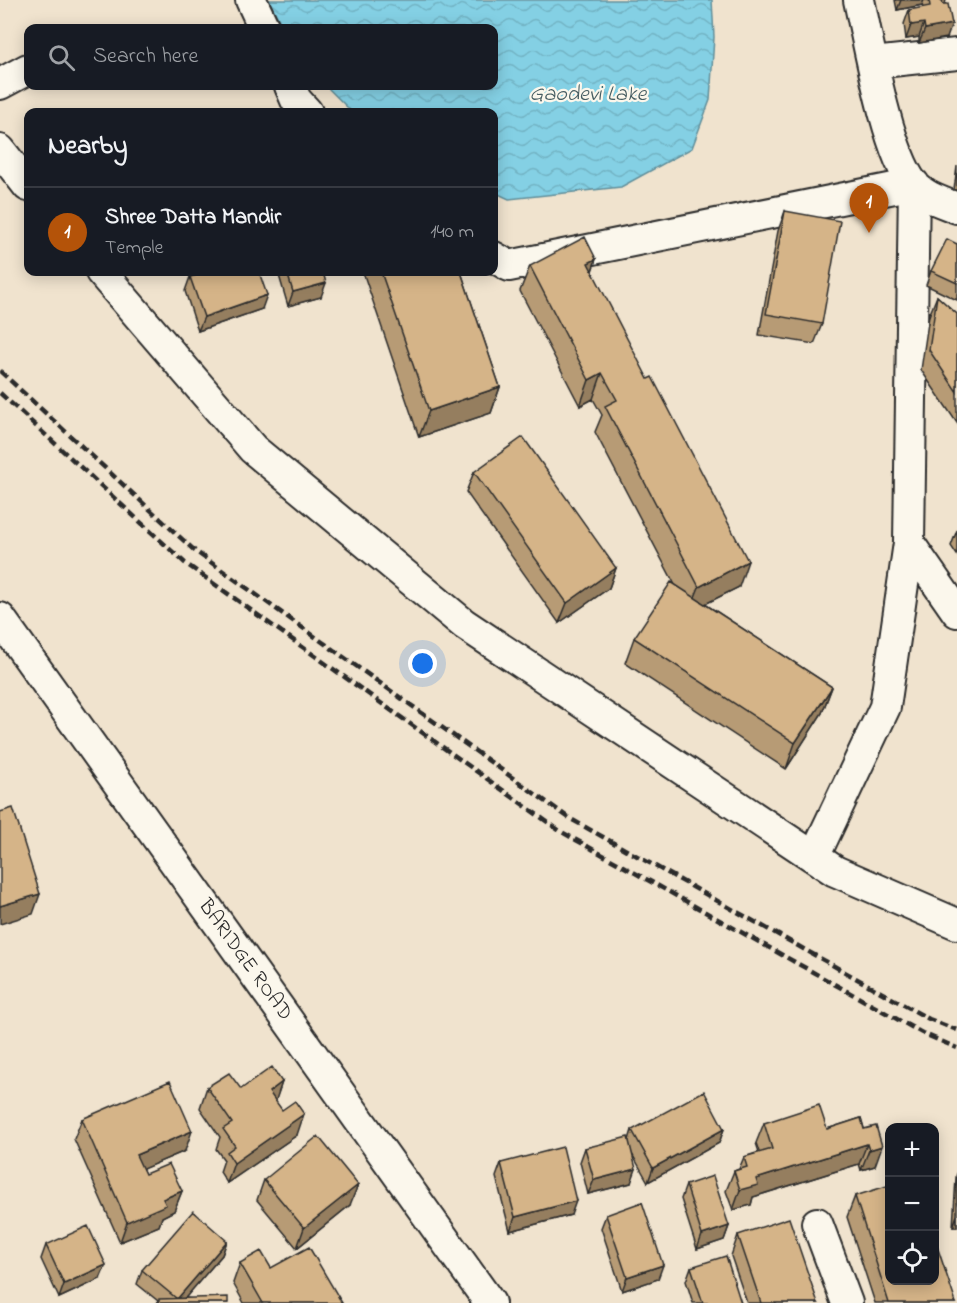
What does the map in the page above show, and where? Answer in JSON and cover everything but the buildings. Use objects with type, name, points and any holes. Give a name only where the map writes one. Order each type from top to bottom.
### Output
[{"type":"street","points":[[251,0],[262,24]]},
{"type":"street","points":[[859,0],[897,154],[914,184],[931,198],[957,208]]},
{"type":"street","points":[[873,63],[957,54]]},
{"type":"street","points":[[0,84],[24,71]]},
{"type":"street","points":[[292,90],[296,100],[303,108]]},
{"type":"street","points":[[0,150],[24,181]]},
{"type":"street","points":[[498,259],[509,266],[914,184]]},
{"type":"street","points":[[814,857],[885,707],[909,543],[914,184]]},
{"type":"street","points":[[105,276],[253,449],[464,624],[835,871],[957,924]]},
{"type":"street","points":[[909,543],[957,612]]},
{"type":"street","name":"BARIDGE ROAD","points":[[3,629],[490,1303]]},
{"type":"street","points":[[847,1303],[829,1229],[866,1303]]},
{"type":"water","name":"Gaodevi Lake","points":[[269,0],[712,0],[714,37],[710,100],[692,148],[621,187],[509,199],[498,194],[498,108],[348,108],[330,90],[498,90],[498,24],[281,24]]},
{"type":"railway","points":[[0,371],[195,551],[569,818],[929,1019],[957,1030]]},
{"type":"railway","points":[[0,393],[185,563],[560,831],[922,1033],[957,1048]]},
{"type":"place","name":"Shree Datta Mandir","points":[[869,233]]}]
